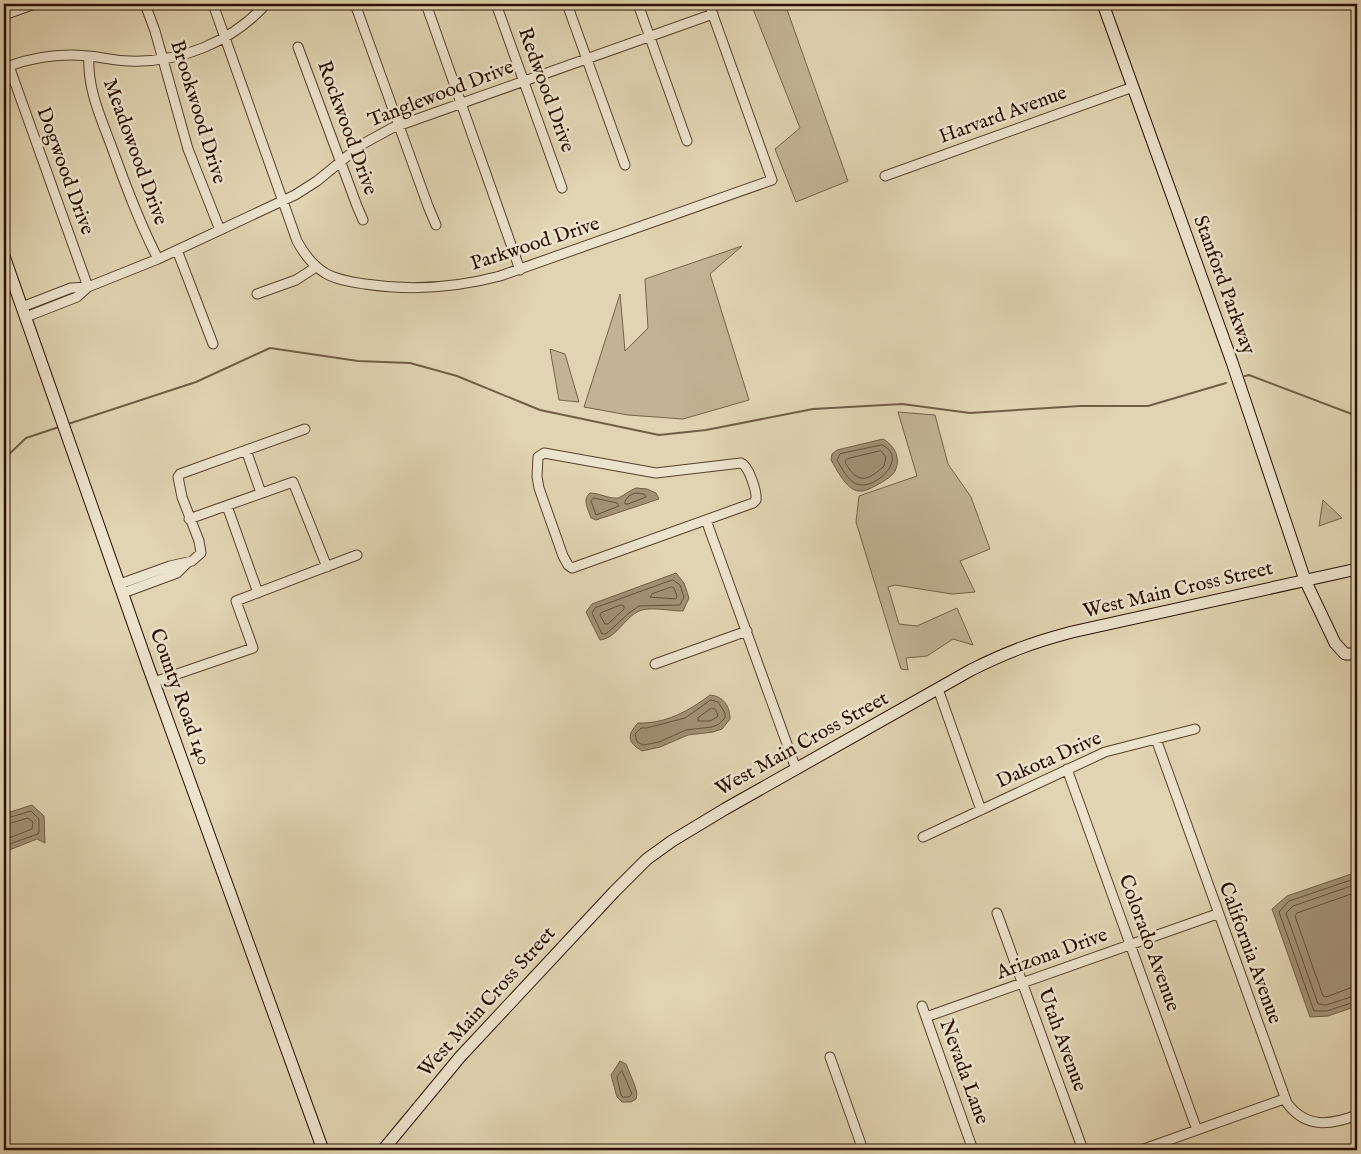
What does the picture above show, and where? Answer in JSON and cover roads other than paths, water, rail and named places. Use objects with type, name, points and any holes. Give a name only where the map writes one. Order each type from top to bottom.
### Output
[{"type":"street","points":[[4,14],[32,4]]},
{"type":"street","name":"Brookwood Drive","points":[[145,4],[188,149],[220,230]]},
{"type":"street","name":"Parkwood Drive","points":[[213,4],[302,250],[316,267],[332,277],[378,286],[408,288],[462,284],[520,270],[772,180],[713,14]]},
{"type":"street","points":[[5,68],[41,58],[66,55],[128,61],[162,59],[198,50],[225,37],[248,21],[266,4]]},
{"type":"street","points":[[355,4],[436,225]]},
{"type":"street","points":[[426,4],[520,270]]},
{"type":"street","name":"Redwood Drive","points":[[496,4],[562,188]]},
{"type":"street","points":[[567,4],[625,165]]},
{"type":"street","points":[[638,4],[687,141]]},
{"type":"street","points":[[710,4],[713,14]]},
{"type":"street","name":"Stanford Parkway","points":[[1103,4],[1232,362],[1305,580],[1335,643],[1345,654],[1357,654]]},
{"type":"street","name":"Tanglewood Drive","points":[[24,312],[77,297],[88,288],[177,250],[283,201],[317,181],[369,140],[399,126],[713,14]]},
{"type":"street","name":"Rockwood Drive","points":[[298,47],[340,162],[364,220]]},
{"type":"street","name":"Meadowood Drive","points":[[89,56],[90,82],[105,131],[132,202],[158,258]]},
{"type":"street","name":"Dogwood Drive","points":[[5,68],[88,288]]},
{"type":"street","name":"Harvard Avenue","points":[[885,176],[1133,87]]},
{"type":"street","points":[[177,250],[213,344]]},
{"type":"street","name":"County Road 140","points":[[4,256],[154,682],[323,1150]]},
{"type":"street","points":[[257,294],[296,280],[316,267]]},
{"type":"street","points":[[122,589],[177,573],[200,553],[199,541],[182,497],[178,477],[180,474],[305,429]]},
{"type":"street","points":[[246,450],[262,493]]},
{"type":"street","points":[[544,453],[557,454],[656,473],[744,464],[756,494],[756,500],[706,520],[572,568],[563,556],[539,488],[537,477],[538,457],[544,453]]},
{"type":"street","points":[[190,519],[293,482],[327,566]]},
{"type":"street","points":[[227,506],[258,593]]},
{"type":"street","points":[[706,520],[796,769]]},
{"type":"street","points":[[154,682],[253,648],[236,601],[357,555]]},
{"type":"street","name":"West Main Cross Street","points":[[383,1150],[460,1057],[614,892],[647,859],[694,827],[999,656],[1042,640],[1357,569]]},
{"type":"street","points":[[655,664],[747,631]]},
{"type":"street","points":[[938,689],[981,810]]},
{"type":"street","name":"Dakota Drive","points":[[923,838],[1105,752],[1196,729]]},
{"type":"street","name":"California Avenue","points":[[1156,739],[1284,1098],[1293,1111],[1301,1117],[1316,1122],[1331,1123],[1357,1115]]},
{"type":"street","name":"Colorado Avenue","points":[[1067,769],[1198,1130]]},
{"type":"street","name":"Utah Avenue","points":[[997,913],[1083,1150]]},
{"type":"street","name":"Arizona Drive","points":[[926,1018],[1217,914]]},
{"type":"street","name":"Nevada Lane","points":[[922,1006],[973,1150]]},
{"type":"street","points":[[830,1057],[864,1150]]},
{"type":"street","points":[[1141,1150],[1284,1098]]},
{"type":"water","points":[[883,439],[891,445],[896,453],[897,466],[895,471],[887,479],[866,490],[854,490],[839,474],[831,460],[832,454],[837,450]]},
{"type":"water","points":[[636,488],[647,489],[656,493],[659,499],[596,520],[591,518],[586,501],[590,493],[618,498]]},
{"type":"water","points":[[676,573],[684,583],[689,598],[683,611],[642,610],[631,617],[612,635],[600,640],[586,612],[592,604]]},
{"type":"water","points":[[710,695],[719,697],[725,702],[729,710],[730,719],[722,729],[688,735],[660,747],[642,751],[631,741],[630,735],[638,723],[667,719],[694,706]]},
{"type":"water","points":[[32,805],[44,816],[45,843],[37,839],[4,852],[4,814]]},
{"type":"water","points":[[1357,872],[1357,1006],[1328,1016],[1310,1017],[1272,909],[1287,896]]},
{"type":"water","points":[[620,1061],[626,1064],[635,1086],[636,1099],[631,1102],[622,1102],[617,1097],[611,1075]]},
{"type":"waterway","points":[[68,424],[196,382],[270,348],[358,361],[410,363],[457,376],[540,410],[659,435],[706,430],[813,409],[902,404],[970,413],[1080,406],[1148,406],[1226,383]]},
{"type":"waterway","points":[[1245,376],[1249,375],[1357,416]]},
{"type":"waterway","points":[[4,459],[26,438],[59,427]]}]
